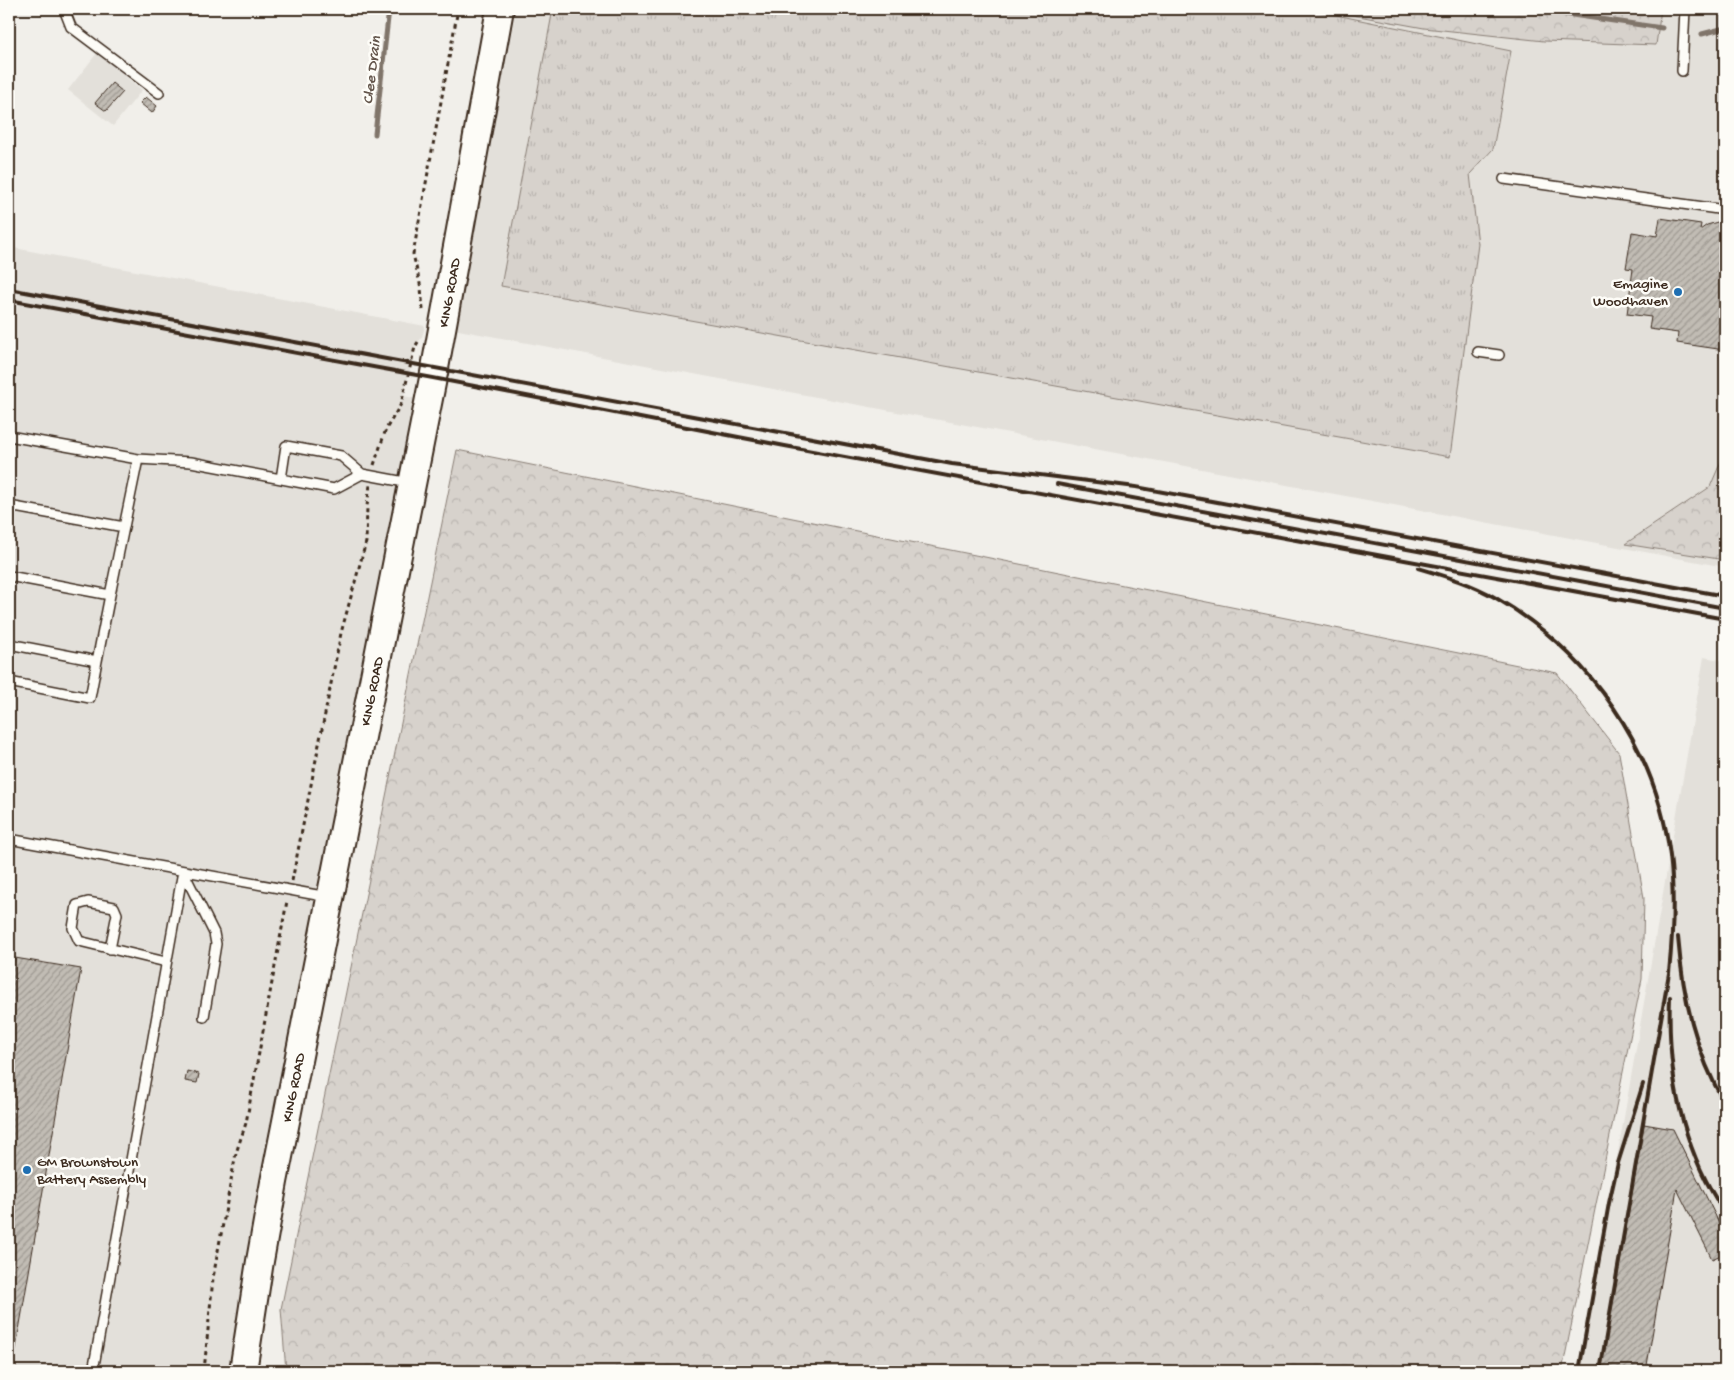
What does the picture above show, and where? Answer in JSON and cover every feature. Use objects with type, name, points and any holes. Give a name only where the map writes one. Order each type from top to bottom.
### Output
[{"type":"main road","name":"KING ROAD","points":[[243,1371],[272,1191],[413,483],[500,9]]},
{"type":"lane","points":[[64,9],[71,27],[159,93]]},
{"type":"lane","points":[[1682,72],[1685,9]]},
{"type":"lane","points":[[1504,179],[1725,210]]},
{"type":"lane","points":[[1478,352],[1499,355]]},
{"type":"lane","points":[[9,436],[138,459],[192,462],[334,489],[362,474]]},
{"type":"lane","points":[[280,479],[286,446],[341,456],[362,474],[413,483]]},
{"type":"lane","points":[[9,682],[90,698],[138,459]]},
{"type":"lane","points":[[9,506],[124,527]]},
{"type":"lane","points":[[9,576],[110,595]]},
{"type":"lane","points":[[9,644],[97,661]]},
{"type":"lane","points":[[9,839],[331,898]]},
{"type":"lane","points":[[93,1371],[183,871]]},
{"type":"lane","points":[[183,871],[214,933],[216,944],[204,1017]]},
{"type":"lane","points":[[110,949],[117,914],[114,907],[88,902],[77,905],[73,928],[79,942],[166,962]]},
{"type":"path","points":[[424,316],[421,288],[413,254],[458,9]]},
{"type":"path","points":[[401,404],[415,347],[422,337]]},
{"type":"shaded area","points":[[516,9],[1725,9],[1725,567],[453,329]]},
{"type":"shaded area","points":[[97,53],[142,90],[113,126],[68,90]]},
{"type":"shaded area","points":[[9,247],[425,326],[422,337],[415,347],[404,396],[417,399],[237,1371],[9,1371]]},
{"type":"shaded area","points":[[1704,657],[1725,661],[1725,1371],[1580,1371]]},
{"type":"green space","points":[[553,9],[1307,9],[1511,51],[1493,149],[1470,174],[1478,244],[1450,457],[501,286]]},
{"type":"green space","points":[[1320,9],[1661,9],[1656,45],[1544,41],[1424,28]]},
{"type":"green space","points":[[457,450],[1557,673],[1619,753],[1644,898],[1642,979],[1562,1371],[286,1371],[281,1309]]},
{"type":"green space","points":[[1725,452],[1725,560],[1625,544],[1710,487]]},
{"type":"building","points":[[112,83],[123,92],[106,111],[95,103]]},
{"type":"building","points":[[146,97],[157,106],[152,113],[140,103]]},
{"type":"building","name":"Emagine Woodhaven","points":[[1660,218],[1701,224],[1700,230],[1707,225],[1721,221],[1725,222],[1725,350],[1677,343],[1678,333],[1649,329],[1651,317],[1627,314],[1633,269],[1626,268],[1632,232],[1657,236]]},
{"type":"building","name":"GM Brownstown Battery Assembly","points":[[9,957],[81,969],[12,1371],[9,1371]]},
{"type":"building","points":[[187,1071],[199,1074],[197,1083],[185,1081]]},
{"type":"building","points":[[1644,1124],[1673,1129],[1725,1235],[1725,1253],[1712,1259],[1677,1189],[1646,1371],[1601,1371]]},
{"type":"waterway","name":"Clee Drain","points":[[375,134],[389,9]]},
{"type":"waterway","name":"Clee Drain","points":[[1531,9],[1662,28]]},
{"type":"waterway","name":"Clee Drain","points":[[1702,34],[1725,28]]},
{"type":"railway","points":[[9,289],[952,464],[1136,487],[1725,596]]},
{"type":"railway","points":[[9,300],[433,378],[785,446],[1725,619]]},
{"type":"railway","points":[[1057,484],[1725,608]]},
{"type":"railway","points":[[1418,568],[1468,584],[1487,593],[1530,620],[1561,646],[1588,675],[1613,707],[1634,741],[1650,778],[1663,816],[1673,885],[1669,973],[1600,1371]]},
{"type":"railway","points":[[1678,937],[1683,981],[1692,1023],[1706,1064],[1725,1104]]},
{"type":"railway","points":[[1670,997],[1671,1054],[1680,1110],[1698,1163],[1725,1213]]},
{"type":"railway","points":[[1579,1371],[1609,1203],[1618,1163],[1643,1084]]},
{"type":"place","name":"Emagine Woodhaven","points":[[1678,292]]},
{"type":"place","name":"GM Brownstown Battery Assembly","points":[[27,1170]]}]
